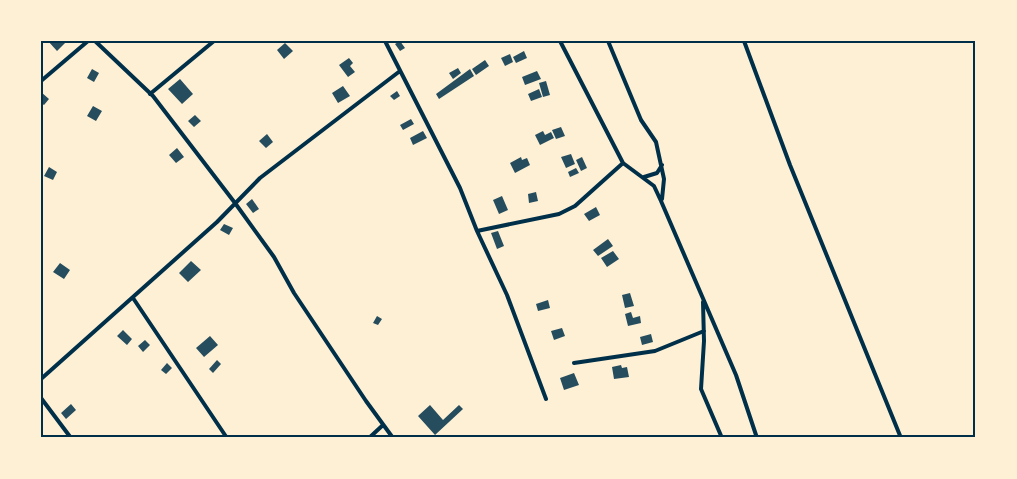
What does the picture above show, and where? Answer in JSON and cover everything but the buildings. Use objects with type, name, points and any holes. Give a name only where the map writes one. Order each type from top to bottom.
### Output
[{"type":"street","points":[[41,81],[88,41]]},
{"type":"street","points":[[95,41],[150,94],[235,203],[274,257],[294,293],[393,438]]},
{"type":"street","points":[[150,94],[214,41]]},
{"type":"street","points":[[385,41],[460,188],[477,231],[507,294],[546,399]]},
{"type":"street","points":[[560,41],[623,163],[654,186],[661,200],[736,375],[757,438]]},
{"type":"street","points":[[608,41],[641,120],[656,142],[664,179],[661,200]]},
{"type":"street","points":[[744,41],[794,174],[901,438]]},
{"type":"street","points":[[41,379],[218,222],[260,178],[400,71]]},
{"type":"street","points":[[477,231],[559,214],[575,206],[623,163]]},
{"type":"street","points":[[644,177],[657,172],[662,165]]},
{"type":"street","points":[[133,298],[228,438]]},
{"type":"street","points":[[703,299],[704,331],[701,388],[722,438]]},
{"type":"street","points":[[574,363],[655,352],[704,331]]},
{"type":"street","points":[[41,398],[72,438]]},
{"type":"street","points":[[369,438],[383,426]]}]
